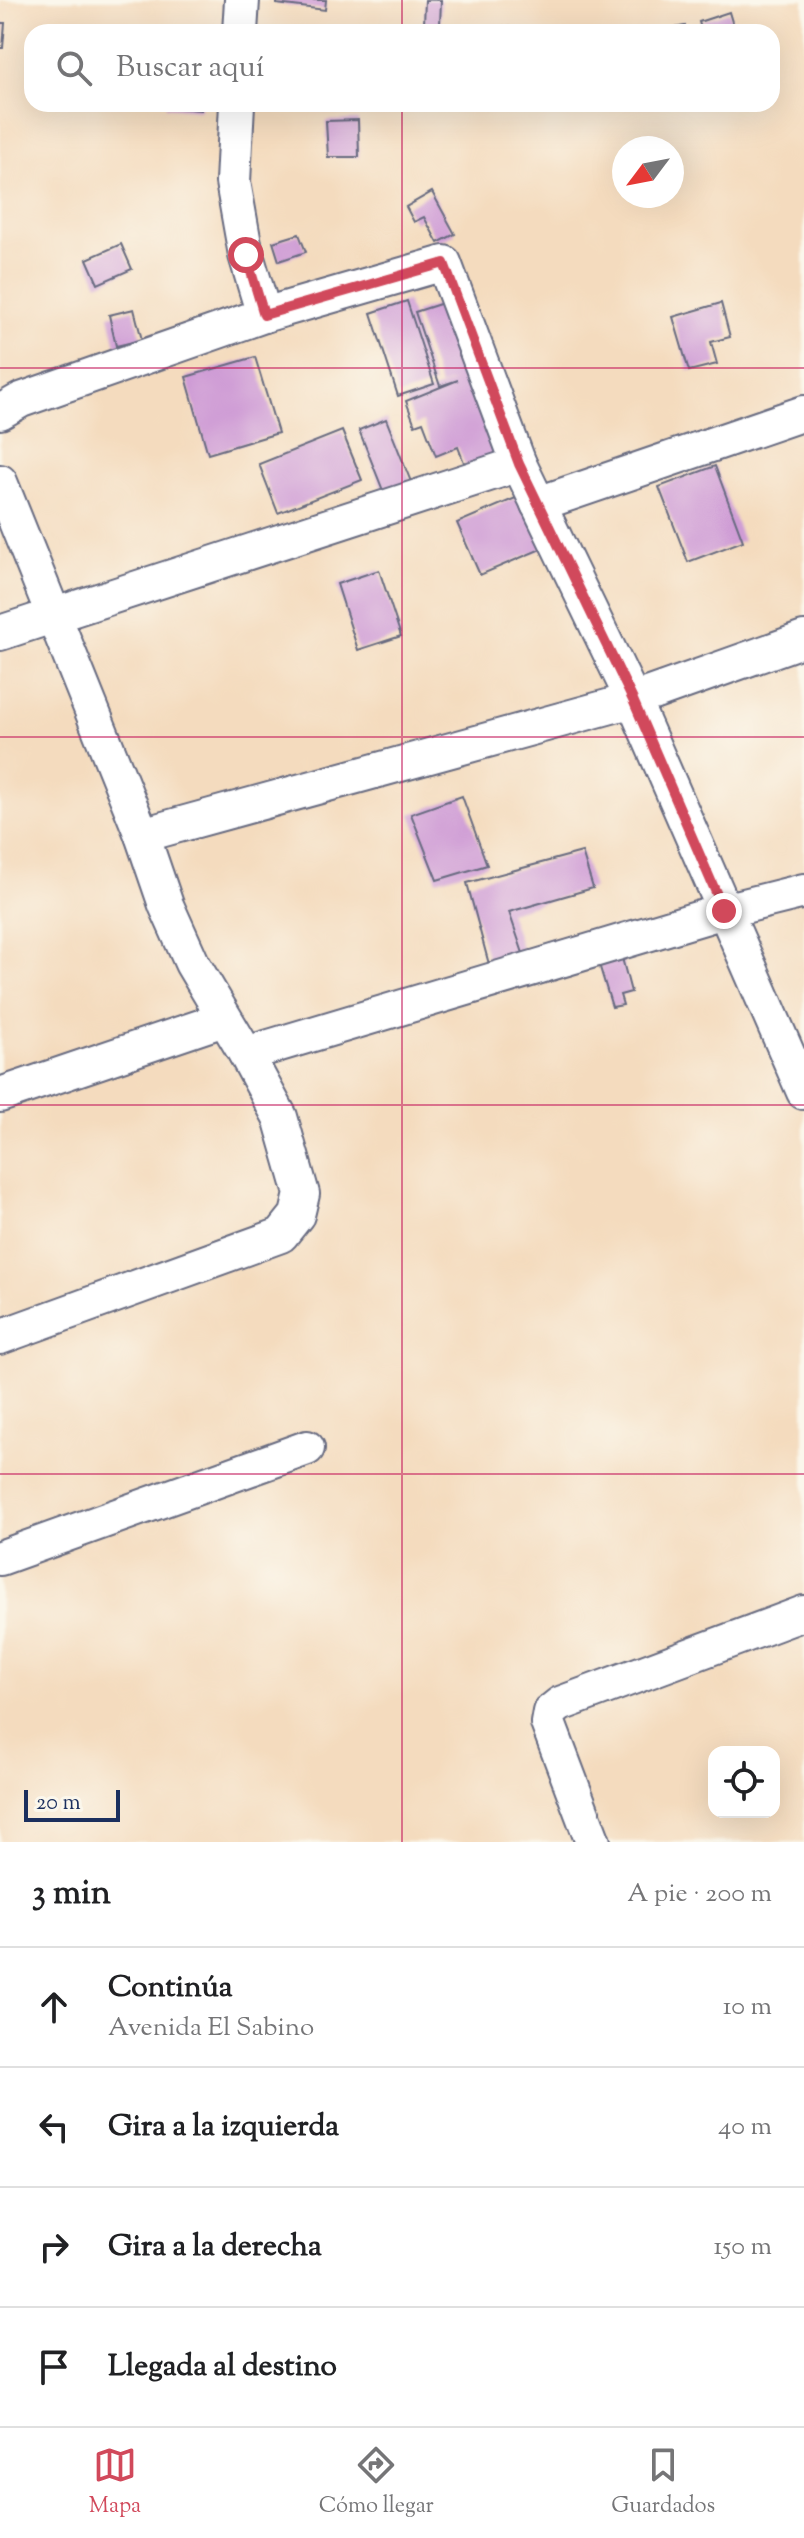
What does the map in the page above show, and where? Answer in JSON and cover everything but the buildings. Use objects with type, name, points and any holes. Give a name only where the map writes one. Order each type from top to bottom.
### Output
[{"type":"street","points":[[240,24],[242,0]]},
{"type":"street","points":[[237,112],[233,182],[246,255],[264,315]]},
{"type":"street","points":[[0,412],[21,400],[264,315],[444,263],[519,464],[633,700],[804,1092]]},
{"type":"street","points":[[538,504],[804,413]]},
{"type":"street","points":[[0,633],[519,464]]},
{"type":"street","points":[[0,482],[142,835],[172,920],[192,963],[280,1117],[302,1194],[297,1215],[281,1235],[0,1337]]},
{"type":"street","points":[[142,835],[633,700],[804,639]]},
{"type":"street","points":[[246,1054],[724,911],[804,891]]},
{"type":"street","points":[[0,1095],[224,1019]]},
{"type":"street","points":[[0,1558],[307,1448]]},
{"type":"street","points":[[593,1842],[548,1723],[550,1712],[560,1704],[804,1613]]},
{"type":"route","points":[[246,255],[264,315],[444,263],[519,464],[633,700],[724,911]]}]
